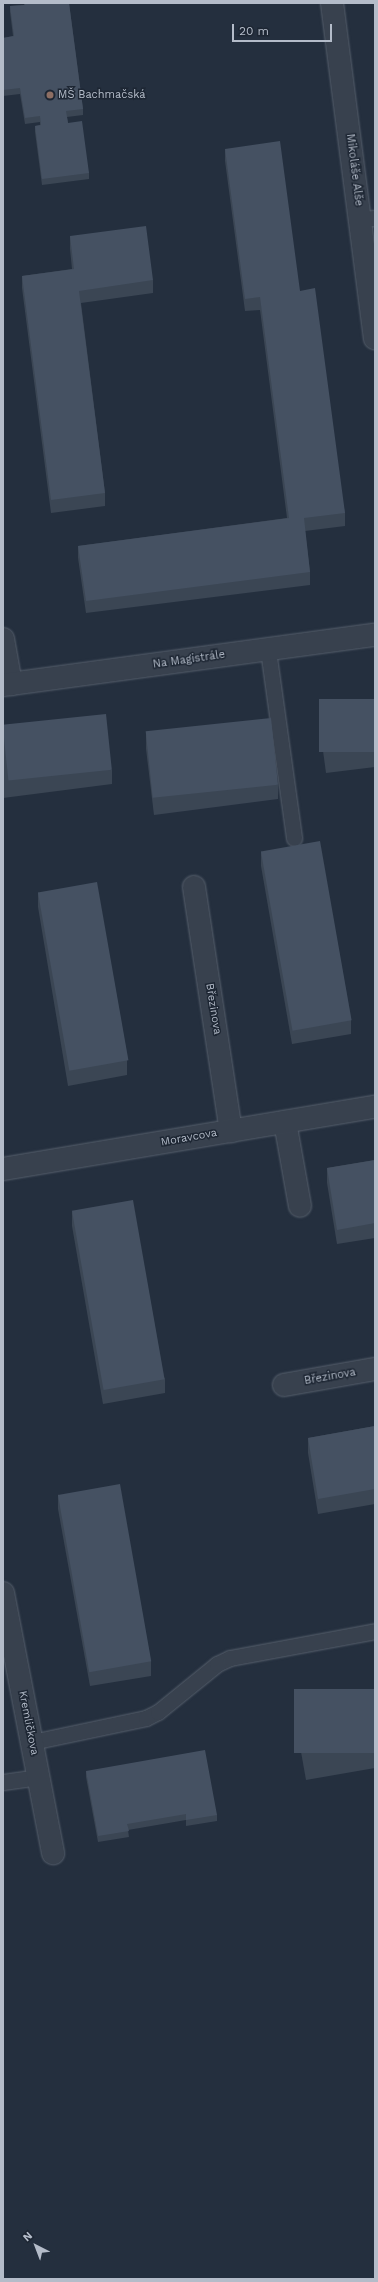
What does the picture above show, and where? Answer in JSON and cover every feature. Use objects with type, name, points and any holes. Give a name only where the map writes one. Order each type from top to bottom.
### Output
[{"type":"street","name":"Mikoláše Alše","points":[[332,3],[367,218],[375,338]]},
{"type":"street","name":"Na Magistrále","points":[[7,684],[375,635]]},
{"type":"street","points":[[3,639],[7,684]]},
{"type":"street","name":"Březinova","points":[[194,887],[231,1131]]},
{"type":"street","name":"Moravcova","points":[[3,1169],[375,1107]]},
{"type":"street","points":[[285,1122],[300,1206]]},
{"type":"street","name":"Březinova","points":[[284,1385],[375,1369]]},
{"type":"street","name":"Kremličkova","points":[[3,1597],[53,1853]]},
{"type":"lane","points":[[268,650],[294,838]]},
{"type":"lane","points":[[32,1742],[146,1718],[158,1712],[217,1664],[230,1658],[375,1631]]},
{"type":"lane","points":[[3,1782],[39,1777]]},
{"type":"building","name":"MŠ Bachmačská","points":[[25,3],[69,3],[83,109],[66,111],[68,123],[82,121],[89,173],[42,179],[35,126],[41,125],[40,116],[25,118],[20,88],[3,90],[3,38],[14,36],[10,6],[25,5]]},
{"type":"building","points":[[280,141],[300,291],[315,288],[345,513],[304,518],[310,572],[86,601],[78,546],[289,518],[260,297],[245,299],[225,149]]},
{"type":"building","points":[[146,226],[153,280],[79,291],[105,493],[51,500],[22,276],[74,269],[70,236]]},
{"type":"building","points":[[319,699],[375,699],[375,752],[319,752]]},
{"type":"building","points":[[106,714],[112,770],[8,781],[3,725]]},
{"type":"building","points":[[271,718],[278,785],[153,798],[146,731]]},
{"type":"building","points":[[320,841],[352,1020],[293,1031],[261,851]]},
{"type":"building","points":[[97,882],[128,1060],[69,1071],[38,892]]},
{"type":"building","points":[[375,1160],[375,1223],[337,1230],[327,1168]]},
{"type":"building","points":[[133,1200],[165,1379],[104,1390],[72,1211]]},
{"type":"building","points":[[375,1426],[375,1489],[318,1499],[308,1438]]},
{"type":"building","points":[[120,1484],[151,1661],[89,1672],[58,1495]]},
{"type":"building","points":[[294,1689],[375,1689],[375,1753],[294,1753]]},
{"type":"building","points":[[205,1750],[217,1815],[186,1820],[186,1814],[127,1824],[129,1831],[98,1836],[86,1771]]},
{"type":"place","name":"MŠ Bachmačská","points":[[50,95]]}]
